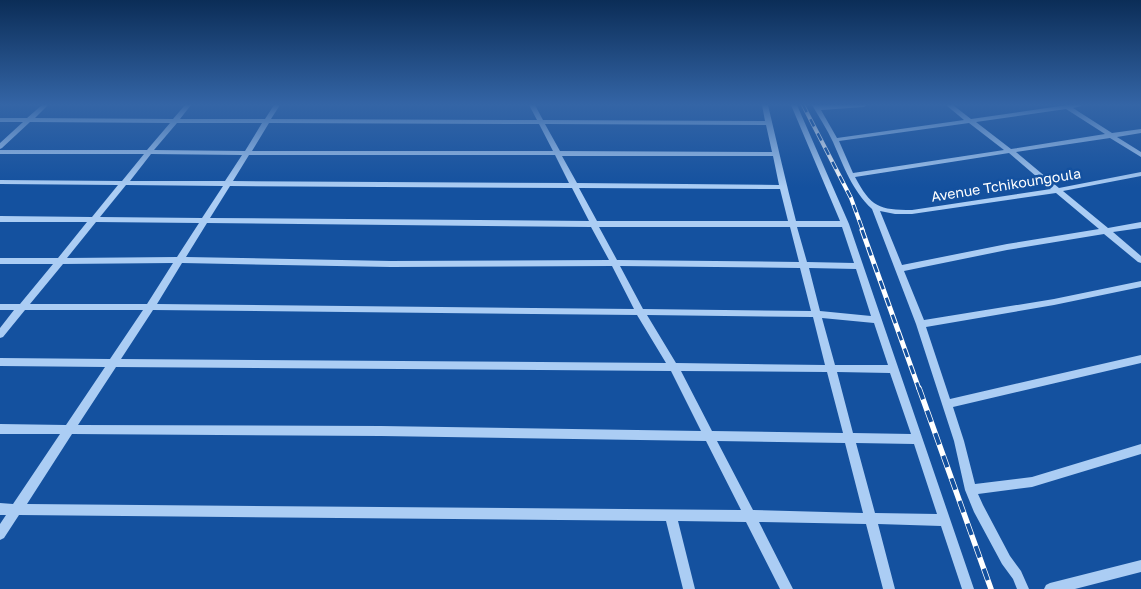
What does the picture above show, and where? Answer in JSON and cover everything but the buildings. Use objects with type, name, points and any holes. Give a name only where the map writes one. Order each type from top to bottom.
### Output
[{"type":"street","points":[[0,147],[17,132]]},
{"type":"street","points":[[0,334],[166,132]]},
{"type":"street","points":[[0,534],[150,307],[261,132]]},
{"type":"street","points":[[546,132],[596,224],[640,312],[674,368],[787,589]]},
{"type":"street","points":[[772,132],[803,265],[818,314],[889,589]]},
{"type":"street","points":[[806,132],[845,224],[968,589]]},
{"type":"street","points":[[831,132],[858,191],[875,208],[921,324],[948,404],[971,490],[978,508],[1006,560],[1017,575],[1023,589]]},
{"type":"street","points":[[835,140],[891,132]]},
{"type":"street","points":[[985,132],[1009,150],[1141,260]]},
{"type":"street","points":[[1107,132],[1141,155]]},
{"type":"street","points":[[851,175],[1130,132]]},
{"type":"street","points":[[0,139],[12,137]]},
{"type":"street","points":[[0,152],[776,154]]},
{"type":"street","name":"Avenue Tchikoungoula","points":[[875,208],[895,212],[912,212],[1058,190],[1141,174]]},
{"type":"street","points":[[0,182],[784,188]]},
{"type":"street","points":[[0,219],[845,224]]},
{"type":"street","points":[[899,269],[1141,225]]},
{"type":"street","points":[[0,260],[859,266]]},
{"type":"street","points":[[921,324],[1054,302],[1141,284]]},
{"type":"street","points":[[0,307],[818,314],[878,320]]},
{"type":"street","points":[[948,404],[1141,359]]},
{"type":"street","points":[[0,362],[895,369]]},
{"type":"street","points":[[0,429],[918,439]]},
{"type":"street","points":[[971,490],[1032,482],[1141,449]]},
{"type":"street","points":[[0,508],[750,516],[945,520]]},
{"type":"street","points":[[671,516],[689,589]]},
{"type":"street","points":[[1050,589],[1141,566]]},
{"type":"railway","points":[[817,132],[851,198],[863,231]]},
{"type":"railway","points":[[862,230],[919,389]]},
{"type":"railway","points":[[919,388],[991,589]]}]
